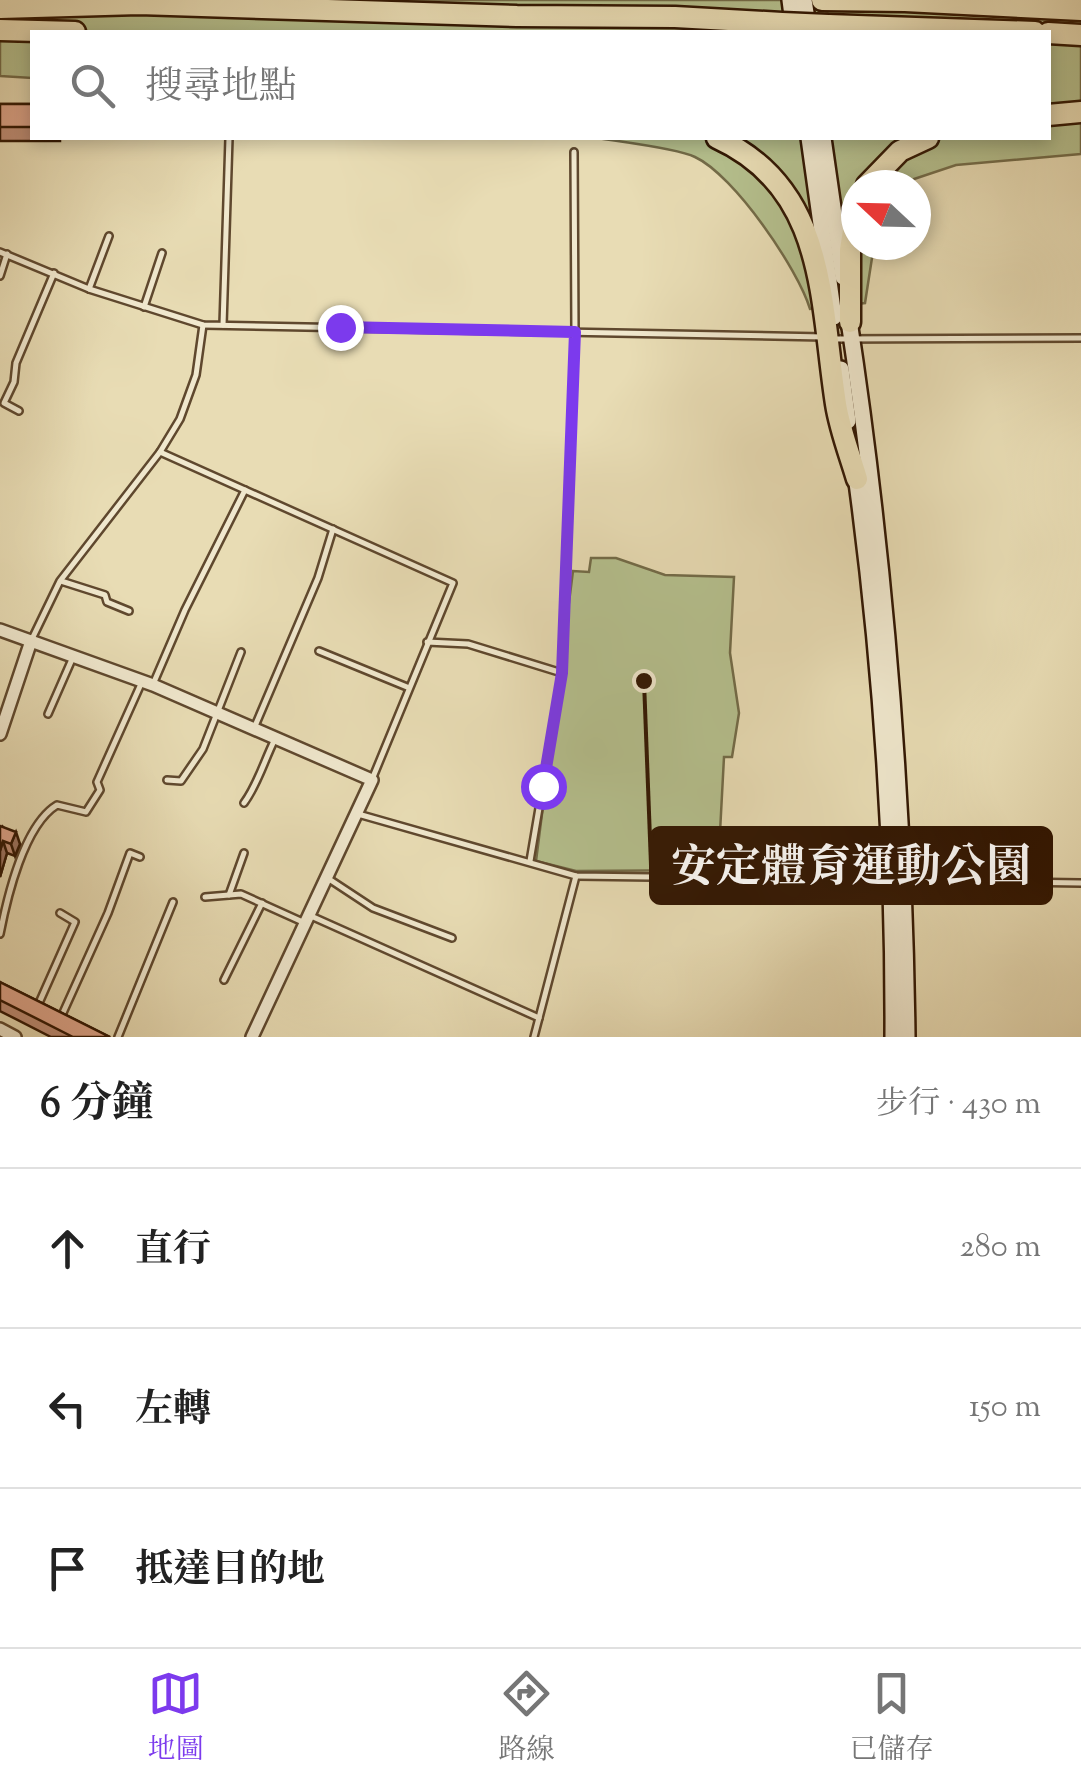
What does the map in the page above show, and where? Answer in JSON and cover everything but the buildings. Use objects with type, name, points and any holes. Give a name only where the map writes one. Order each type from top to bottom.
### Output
[{"type":"highway","points":[[822,0],[905,0],[1081,10]]},
{"type":"highway","points":[[0,8],[139,4],[675,17],[788,28],[890,30]]},
{"type":"highway","points":[[0,30],[30,31]]},
{"type":"highway","points":[[1051,33],[1081,35]]},
{"type":"highway","points":[[1051,115],[1081,112]]},
{"type":"highway","points":[[721,140],[755,159],[796,207],[808,231],[841,334]]},
{"type":"highway","points":[[881,170],[900,150],[923,140]]},
{"type":"highway","points":[[849,260],[837,410],[856,479]]},
{"type":"main road","points":[[788,28],[790,0]]},
{"type":"main road","points":[[804,0],[818,29]]},
{"type":"main road","points":[[810,140],[887,620],[907,1037]]},
{"type":"main road","points":[[823,140],[841,334]]},
{"type":"main road","points":[[856,479],[874,619],[898,880],[893,1037]]},
{"type":"street","points":[[0,630],[148,683],[372,780],[252,1037]]},
{"type":"street","points":[[0,734],[31,641]]},
{"type":"street","points":[[0,1029],[15,1037]]},
{"type":"lane","points":[[223,325],[229,140]]},
{"type":"lane","points":[[530,862],[562,673],[575,332],[574,152]]},
{"type":"lane","points":[[90,288],[109,236]]},
{"type":"lane","points":[[0,276],[4,253],[90,288],[203,325],[1081,338]]},
{"type":"lane","points":[[144,307],[162,253]]},
{"type":"lane","points":[[19,411],[4,402],[54,273]]},
{"type":"lane","points":[[31,641],[60,580],[160,452],[180,419],[196,375],[203,325]]},
{"type":"lane","points":[[160,452],[453,583],[372,780]]},
{"type":"lane","points":[[0,934],[10,888],[24,851],[47,811],[56,805],[86,812],[100,790],[97,782],[244,490]]},
{"type":"lane","points":[[254,730],[318,578],[334,529]]},
{"type":"lane","points":[[60,580],[105,595],[106,602],[129,611]]},
{"type":"lane","points":[[427,642],[468,644],[562,673]]},
{"type":"lane","points":[[167,780],[180,781],[203,749],[242,652]]},
{"type":"lane","points":[[319,652],[407,688]]},
{"type":"lane","points":[[48,714],[73,656]]},
{"type":"lane","points":[[244,803],[256,787],[257,775],[275,739]]},
{"type":"lane","points":[[358,814],[576,876],[1081,883]]},
{"type":"lane","points":[[62,1015],[130,853],[140,857]]},
{"type":"lane","points":[[229,895],[244,853]]},
{"type":"lane","points":[[534,1037],[576,876]]},
{"type":"lane","points":[[327,877],[373,908],[452,938]]},
{"type":"lane","points":[[205,897],[242,894],[539,1018]]},
{"type":"lane","points":[[118,1037],[172,902]]},
{"type":"lane","points":[[224,980],[262,904]]},
{"type":"lane","points":[[39,1003],[75,922],[60,912]]},
{"type":"lane","points":[[26,996],[78,1022]]},
{"type":"green space","points":[[0,0],[1081,0],[1081,154],[956,165],[931,173],[931,170],[841,170],[841,260],[872,260],[865,303],[810,309],[763,225],[711,167],[675,151],[609,140],[1051,140],[1051,30],[30,30],[30,78],[0,76]]},
{"type":"green space","points":[[591,558],[616,558],[665,575],[734,577],[730,653],[739,713],[732,757],[724,757],[718,870],[576,871],[536,861],[573,571],[589,572]]},
{"type":"place","name":"安定體育運動公園","points":[[644,681]]},
{"type":"route","points":[[340,327],[575,332],[562,673],[543,786]]}]
